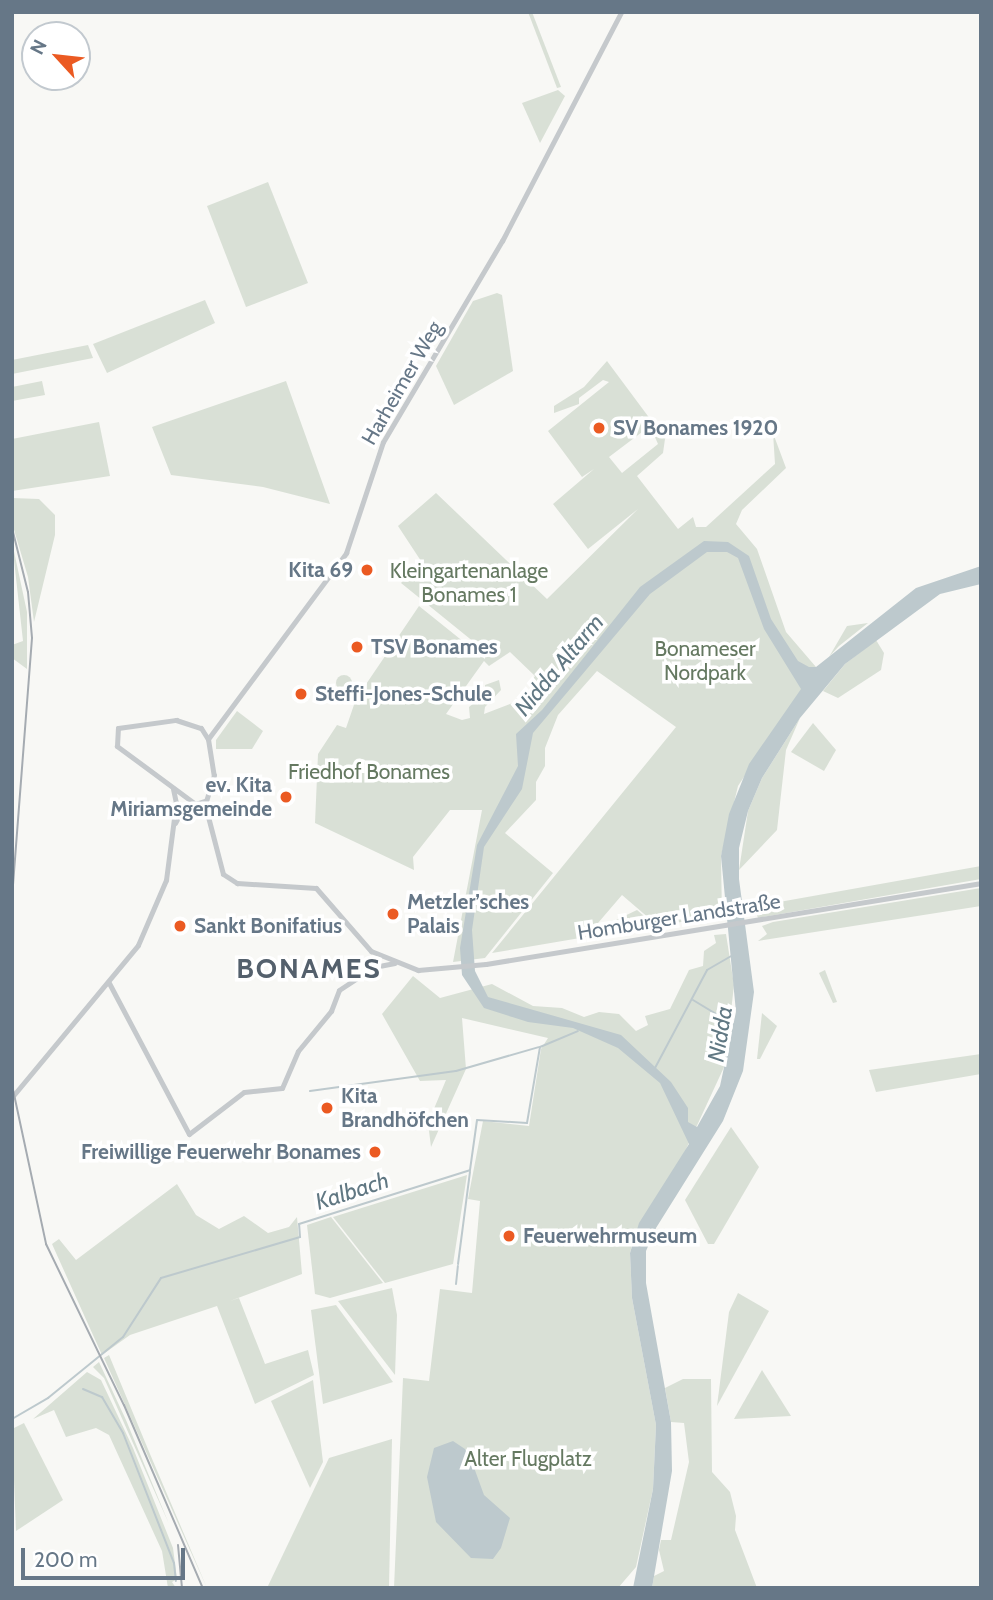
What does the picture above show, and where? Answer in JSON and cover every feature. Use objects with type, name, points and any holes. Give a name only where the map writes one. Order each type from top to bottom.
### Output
[{"type":"street","name":"Harheimer Weg","points":[[208,739],[346,553],[389,431],[502,241],[621,12]]},
{"type":"street","points":[[194,803],[117,746],[115,735],[121,726],[182,720],[196,724],[208,739],[214,775],[205,801],[219,865],[228,878],[319,890],[357,938],[381,957],[398,963]]},
{"type":"street","points":[[12,1097],[135,951],[160,898],[174,826],[173,789]]},
{"type":"street","points":[[174,826],[183,808],[205,801]]},
{"type":"street","name":"Homburger Landstraße","points":[[383,964],[398,963],[422,970],[482,965],[981,883]]},
{"type":"street","points":[[109,982],[189,1134],[244,1092],[282,1088],[298,1051],[331,1011],[339,990],[383,964],[381,957]]},
{"type":"green space","points":[[528,12],[532,12],[561,87],[557,88]]},
{"type":"green space","points":[[558,90],[565,96],[540,143],[522,103]]},
{"type":"green space","points":[[268,182],[308,283],[246,307],[207,206]]},
{"type":"green space","points":[[497,293],[502,295],[513,371],[454,405],[436,366],[473,301]]},
{"type":"green space","points":[[205,300],[215,323],[107,373],[93,344]]},
{"type":"green space","points":[[88,345],[93,358],[12,374],[12,360]]},
{"type":"green space","points":[[607,361],[665,439],[663,453],[637,476],[678,529],[693,517],[696,527],[706,527],[775,464],[773,433],[786,468],[742,510],[736,524],[757,549],[786,632],[816,667],[738,786],[721,856],[722,917],[657,925],[622,895],[586,937],[492,953],[676,727],[597,671],[558,715],[545,748],[545,766],[536,782],[536,800],[505,833],[553,873],[485,958],[453,962],[482,810],[450,810],[413,857],[414,870],[315,823],[318,754],[337,725],[346,728],[356,699],[419,606],[485,659],[485,651],[401,583],[421,561],[398,526],[436,493],[547,599],[638,509],[588,549],[553,504],[594,469],[582,477],[548,431],[609,382],[603,380],[579,398],[579,404],[554,413],[554,406],[584,387]],"holes":[[[650,426],[658,444],[622,473],[609,457]],[[510,652],[535,676],[529,684],[538,693],[484,714],[485,707],[501,690],[499,680],[485,685],[485,694],[469,707],[470,718],[462,720],[446,714],[484,661],[489,666]]]},
{"type":"green space","points":[[42,381],[45,395],[12,401],[12,387]]},
{"type":"green space","points":[[286,381],[330,504],[263,487],[171,475],[152,427]]},
{"type":"green space","points":[[99,422],[110,476],[12,491],[12,439]]},
{"type":"green space","points":[[12,498],[39,499],[55,515],[55,535],[34,622],[28,577],[12,523]]},
{"type":"green space","points":[[12,542],[27,612],[27,669],[12,658],[12,645],[23,641]]},
{"type":"green space","points":[[868,623],[839,646],[829,657],[847,626]]},
{"type":"green space","points":[[876,640],[884,653],[881,670],[838,698],[823,691],[845,664]]},
{"type":"green space","points":[[344,675],[350,677],[350,689],[344,691],[338,689],[336,683],[338,677]]},
{"type":"green space","points":[[237,711],[263,731],[252,749],[216,749],[216,740]]},
{"type":"green space","points":[[800,718],[786,750],[777,830],[739,870],[748,811],[762,778]]},
{"type":"green space","points":[[813,723],[836,750],[824,771],[791,752]]},
{"type":"green space","points":[[981,866],[981,879],[758,918],[752,902],[768,904]]},
{"type":"green space","points":[[981,888],[981,906],[758,941],[767,934],[762,926],[773,922]]},
{"type":"green space","points":[[637,910],[657,927],[639,932],[631,925],[623,926],[624,933],[603,935],[616,920]]},
{"type":"green space","name":"Alter Flugplatz","points":[[726,934],[734,985],[725,1065],[681,1160],[634,1238],[630,1253],[632,1298],[656,1425],[653,1489],[636,1567],[618,1588],[394,1588],[403,1378],[429,1381],[440,1289],[472,1293],[480,1201],[468,1199],[483,1121],[529,1126],[541,1049],[548,1038],[462,1018],[466,1069],[431,1147],[428,1123],[446,1080],[420,1081],[382,1014],[413,976],[440,998],[492,984],[533,1006],[562,1008],[584,1017],[599,1012],[619,1014],[636,1031],[648,1025],[645,1016],[670,1009],[689,970],[703,966],[704,951],[716,943],[714,935]]},
{"type":"green space","points":[[825,970],[837,1002],[833,1003],[819,973]]},
{"type":"green space","points":[[762,1013],[777,1026],[760,1059],[757,1059]]},
{"type":"green space","points":[[981,1054],[981,1074],[876,1092],[869,1070]]},
{"type":"green space","points":[[731,1127],[759,1167],[714,1244],[708,1244],[685,1200]]},
{"type":"green space","points":[[467,1175],[453,1264],[385,1283],[333,1217]]},
{"type":"green space","points":[[177,1184],[196,1215],[219,1229],[244,1216],[268,1233],[289,1227],[297,1217],[302,1274],[230,1301],[239,1298],[265,1364],[308,1350],[314,1375],[255,1404],[217,1306],[130,1335],[102,1355],[52,1244],[59,1239],[76,1260]]},
{"type":"green space","points":[[331,1217],[383,1283],[330,1298],[315,1294],[307,1225]]},
{"type":"green space","points":[[392,1288],[397,1315],[395,1375],[338,1301]]},
{"type":"green space","points":[[738,1293],[769,1311],[717,1406],[729,1312]]},
{"type":"green space","points":[[336,1305],[393,1382],[323,1404],[311,1310]]},
{"type":"green space","points":[[109,1355],[150,1454],[207,1588],[104,1358]]},
{"type":"green space","points":[[99,1362],[169,1524],[104,1378],[93,1367]]},
{"type":"green space","points":[[762,1370],[791,1416],[734,1419]]},
{"type":"green space","points":[[87,1372],[101,1380],[133,1448],[173,1548],[177,1579],[172,1582],[176,1588],[168,1588],[162,1551],[109,1435],[96,1428],[66,1437],[54,1410],[33,1419]]},
{"type":"green space","points":[[683,1379],[711,1379],[712,1472],[730,1492],[736,1516],[735,1530],[757,1588],[652,1588],[654,1576],[664,1571],[659,1550],[661,1540],[671,1540],[689,1462],[684,1423],[671,1422],[665,1388]]},
{"type":"green space","points":[[313,1380],[323,1462],[310,1488],[271,1401]]},
{"type":"green space","points":[[24,1423],[63,1500],[16,1531],[12,1429]]},
{"type":"green space","points":[[392,1439],[389,1588],[267,1588],[329,1458]]},
{"type":"shaded area","points":[[704,541],[728,542],[749,556],[771,619],[798,661],[809,667],[816,667],[916,588],[981,566],[981,584],[940,594],[845,664],[800,718],[762,778],[748,811],[739,848],[739,879],[754,992],[743,1071],[723,1121],[656,1228],[646,1251],[646,1283],[671,1422],[672,1471],[652,1588],[633,1588],[653,1489],[656,1425],[632,1298],[630,1253],[639,1223],[689,1144],[660,1083],[618,1048],[573,1028],[528,1022],[484,1008],[462,975],[460,948],[477,845],[518,766],[516,734],[542,710],[640,587]],"holes":[[[707,552],[727,552],[738,558],[764,629],[801,689],[749,764],[729,814],[721,856],[736,1012],[720,1086],[697,1127],[688,1122],[688,1108],[671,1082],[621,1035],[488,997],[475,971],[472,930],[484,847],[522,789],[533,733],[650,594]]]},
{"type":"shaded area","points":[[453,1441],[468,1451],[484,1495],[510,1518],[501,1548],[493,1559],[471,1558],[436,1522],[427,1477],[434,1448]]},
{"type":"waterway","points":[[655,1068],[707,970],[733,955]]},
{"type":"waterway","name":"Nidda","points":[[693,1000],[736,1026]]},
{"type":"waterway","name":"Kalbach","points":[[12,1419],[48,1398],[123,1337],[161,1278],[300,1237],[299,1224],[470,1170],[477,1120],[527,1123],[540,1047],[578,1031]]},
{"type":"waterway","points":[[310,1091],[456,1071],[539,1047]]},
{"type":"waterway","points":[[458,1264],[470,1172]]},
{"type":"waterway","points":[[456,1284],[458,1266]]},
{"type":"waterway","points":[[83,1389],[102,1397],[123,1433],[174,1563],[176,1581]]},
{"type":"tram line","points":[[12,528],[28,592],[32,638],[12,896]]},
{"type":"tram line","points":[[12,1085],[46,1244],[124,1405],[203,1588]]},
{"type":"tram line","points":[[178,1545],[182,1588]]},
{"type":"place","name":"SV Bonames 1920","points":[[599,428]]},
{"type":"place","name":"Kita 69","points":[[367,570]]},
{"type":"place","name":"TSV Bonames","points":[[357,647]]},
{"type":"place","name":"Steffi-Jones-Schule","points":[[301,694]]},
{"type":"place","name":"ev. Kita Miriamsgemeinde","points":[[286,797]]},
{"type":"place","name":"Metzler’sches Palais","points":[[393,914]]},
{"type":"place","name":"Sankt Bonifatius","points":[[180,926]]},
{"type":"place","name":"Kita Brandhöfchen","points":[[327,1108]]},
{"type":"place","name":"Freiwillige Feuerwehr Bonames","points":[[375,1152]]},
{"type":"place","name":"Feuerwehrmuseum","points":[[509,1236]]},
{"type":"district","name":"BONAMES","points":[[309,968]]},
{"type":"park label","name":"Kleingartenanlage Bonames 1","points":[[469,583]]},
{"type":"park label","name":"Bonameser Nordpark","points":[[705,661]]},
{"type":"park label","name":"Friedhof Bonames","points":[[369,772]]},
{"type":"water label","name":"Nidda Altarm","points":[[559,665]]}]
